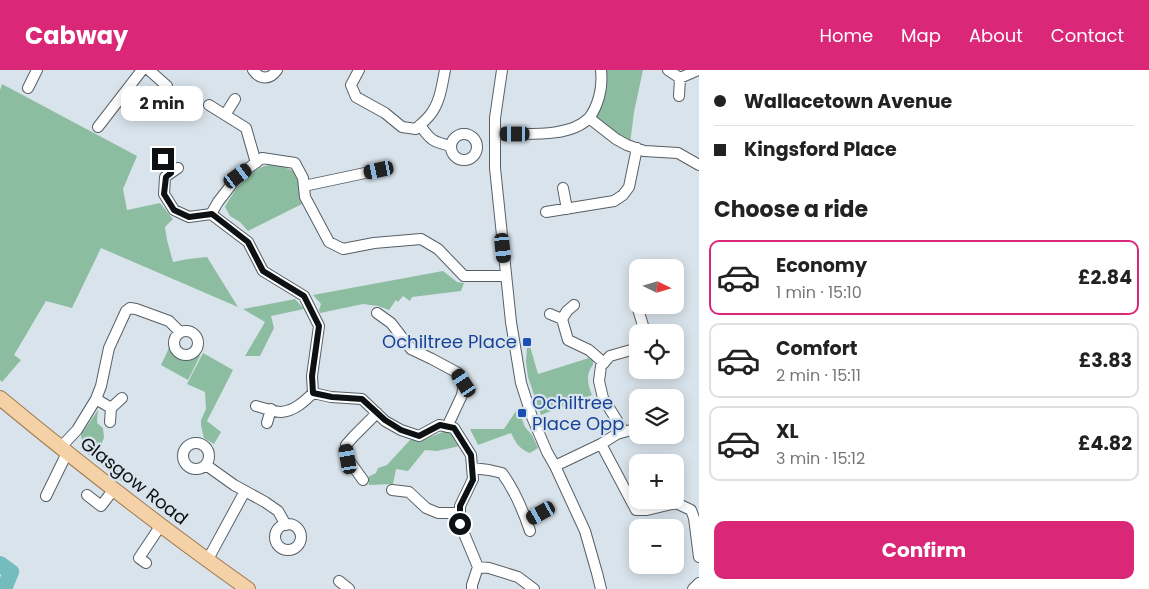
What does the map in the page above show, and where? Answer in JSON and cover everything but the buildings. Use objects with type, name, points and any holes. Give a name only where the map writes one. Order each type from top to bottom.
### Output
[{"type":"main road","name":"Glasgow Road","points":[[0,398],[63,450],[207,561],[248,589]]},
{"type":"street","points":[[28,88],[37,70]]},
{"type":"street","points":[[98,127],[142,70]]},
{"type":"street","points":[[149,70],[167,86]]},
{"type":"street","points":[[254,70],[256,74],[264,78],[272,76],[277,70]]},
{"type":"street","points":[[358,70],[351,85],[356,97],[385,113],[402,127],[416,129],[430,115],[436,105],[445,70]]},
{"type":"street","points":[[502,70],[496,102],[495,168],[511,322],[521,383],[547,452],[585,531],[601,589]]},
{"type":"street","points":[[495,134],[555,133],[576,127],[589,118],[597,105],[602,88],[601,70]]},
{"type":"street","points":[[668,70],[680,78]]},
{"type":"street","points":[[680,78],[696,71]]},
{"type":"street","points":[[679,96],[680,78]]},
{"type":"street","points":[[225,115],[235,99]]},
{"type":"street","points":[[210,105],[246,128],[256,162]]},
{"type":"street","points":[[589,118],[616,139],[644,151],[678,153],[699,164]]},
{"type":"street","points":[[420,125],[428,138],[436,143],[451,146]]},
{"type":"street","points":[[546,212],[614,201],[623,195],[629,186],[637,148]]},
{"type":"street","points":[[212,214],[218,202],[238,176],[262,158],[295,163],[303,178],[305,197],[329,242],[343,249],[374,243],[421,239],[438,249],[464,276],[506,276]]},
{"type":"street","points":[[163,159],[175,170],[166,177],[164,194],[174,210],[189,217],[212,214],[248,242],[263,271],[304,296],[319,326],[312,376],[313,393],[295,408],[280,412],[256,406]]},
{"type":"street","points":[[304,186],[379,170]]},
{"type":"street","points":[[563,188],[567,209]]},
{"type":"street","points":[[574,305],[562,319],[568,340],[589,350],[604,363]]},
{"type":"street","points":[[46,496],[63,450],[96,399],[101,386],[109,348],[126,312],[130,308],[136,308],[169,321],[180,332]]},
{"type":"street","points":[[377,313],[391,323],[411,349],[458,373],[464,383],[462,395],[447,426]]},
{"type":"street","points":[[550,314],[562,319]]},
{"type":"street","points":[[624,432],[603,398],[599,381],[601,366],[610,356],[629,351]]},
{"type":"street","points":[[313,393],[332,397],[362,399],[385,420],[401,430],[419,436],[440,425],[454,428],[471,455],[473,480],[460,506],[460,524],[478,567],[472,589]]},
{"type":"street","points":[[110,422],[111,408],[122,398]]},
{"type":"street","points":[[96,399],[111,408]]},
{"type":"street","points":[[267,423],[270,410]]},
{"type":"street","points":[[363,480],[348,459],[346,445],[377,413]]},
{"type":"street","points":[[555,466],[601,444],[617,434],[629,431]]},
{"type":"street","points":[[601,444],[636,510],[648,510],[676,503],[691,510],[694,518],[699,556]]},
{"type":"street","points":[[206,464],[234,485],[278,511],[286,525]]},
{"type":"street","points":[[472,468],[502,472],[512,487],[529,526],[541,513]]},
{"type":"street","points":[[86,495],[101,506],[114,489]]},
{"type":"street","points":[[392,490],[409,492],[426,508],[438,513],[460,513]]},
{"type":"street","points":[[207,561],[245,491]]},
{"type":"street","points":[[146,563],[139,558],[161,525]]},
{"type":"street","points":[[478,567],[489,568],[518,577],[534,589]]},
{"type":"street","points":[[339,581],[349,589]]},
{"type":"street","points":[[693,589],[699,583]]},
{"type":"green space","points":[[602,70],[643,70],[634,112],[630,144],[595,121]]},
{"type":"green space","points":[[2,84],[137,156],[123,189],[127,210],[160,203],[173,219],[165,227],[173,262],[207,257],[238,307],[101,248],[72,308],[46,301],[14,355],[21,360],[2,382],[0,380],[0,90]]},
{"type":"green space","points":[[280,165],[293,171],[304,203],[248,231],[240,222],[230,216],[225,207],[237,189],[252,173],[264,166]]},
{"type":"green space","points":[[443,271],[457,282],[464,283],[461,291],[412,297],[410,301],[403,296],[398,302],[396,300],[389,310],[363,304],[320,313],[321,304],[313,295]]},
{"type":"green space","points":[[295,299],[304,309],[271,316],[274,328],[260,356],[245,356],[265,322],[243,309]]},
{"type":"green space","points":[[530,346],[538,374],[589,358],[593,360],[588,380],[592,395],[541,415],[528,377],[526,362],[527,347]]},
{"type":"green space","points":[[169,348],[179,359],[186,361],[200,356],[188,380],[161,365]]},
{"type":"green space","points":[[203,353],[233,370],[207,421],[221,432],[214,444],[204,438],[201,426],[201,420],[206,409],[205,392],[187,384]]},
{"type":"green space","points":[[518,408],[525,427],[532,435],[538,448],[530,453],[523,450],[511,433],[478,445],[470,429],[504,429]]},
{"type":"green space","points":[[98,410],[97,423],[103,428],[104,438],[97,453],[129,480],[126,485],[80,448],[81,435]]},
{"type":"green space","points":[[445,431],[453,434],[460,446],[437,451],[425,450],[408,471],[396,469],[393,484],[369,485],[368,477],[376,473],[378,468],[387,465],[410,440],[423,440]]},
{"type":"waterway","points":[[0,564],[11,572],[4,589]]},
{"type":"place","name":"Ochiltree Place","points":[[527,342]]},
{"type":"place","name":"Ochiltree Place Opp","points":[[522,413]]},
{"type":"route","points":[[163,159],[171,173],[166,177],[164,194],[174,210],[189,217],[212,214],[248,242],[263,271],[304,296],[319,326],[312,376],[313,393],[332,397],[362,399],[385,420],[401,430],[419,436],[440,425],[454,428],[471,455],[473,480],[460,506],[460,524]]}]
